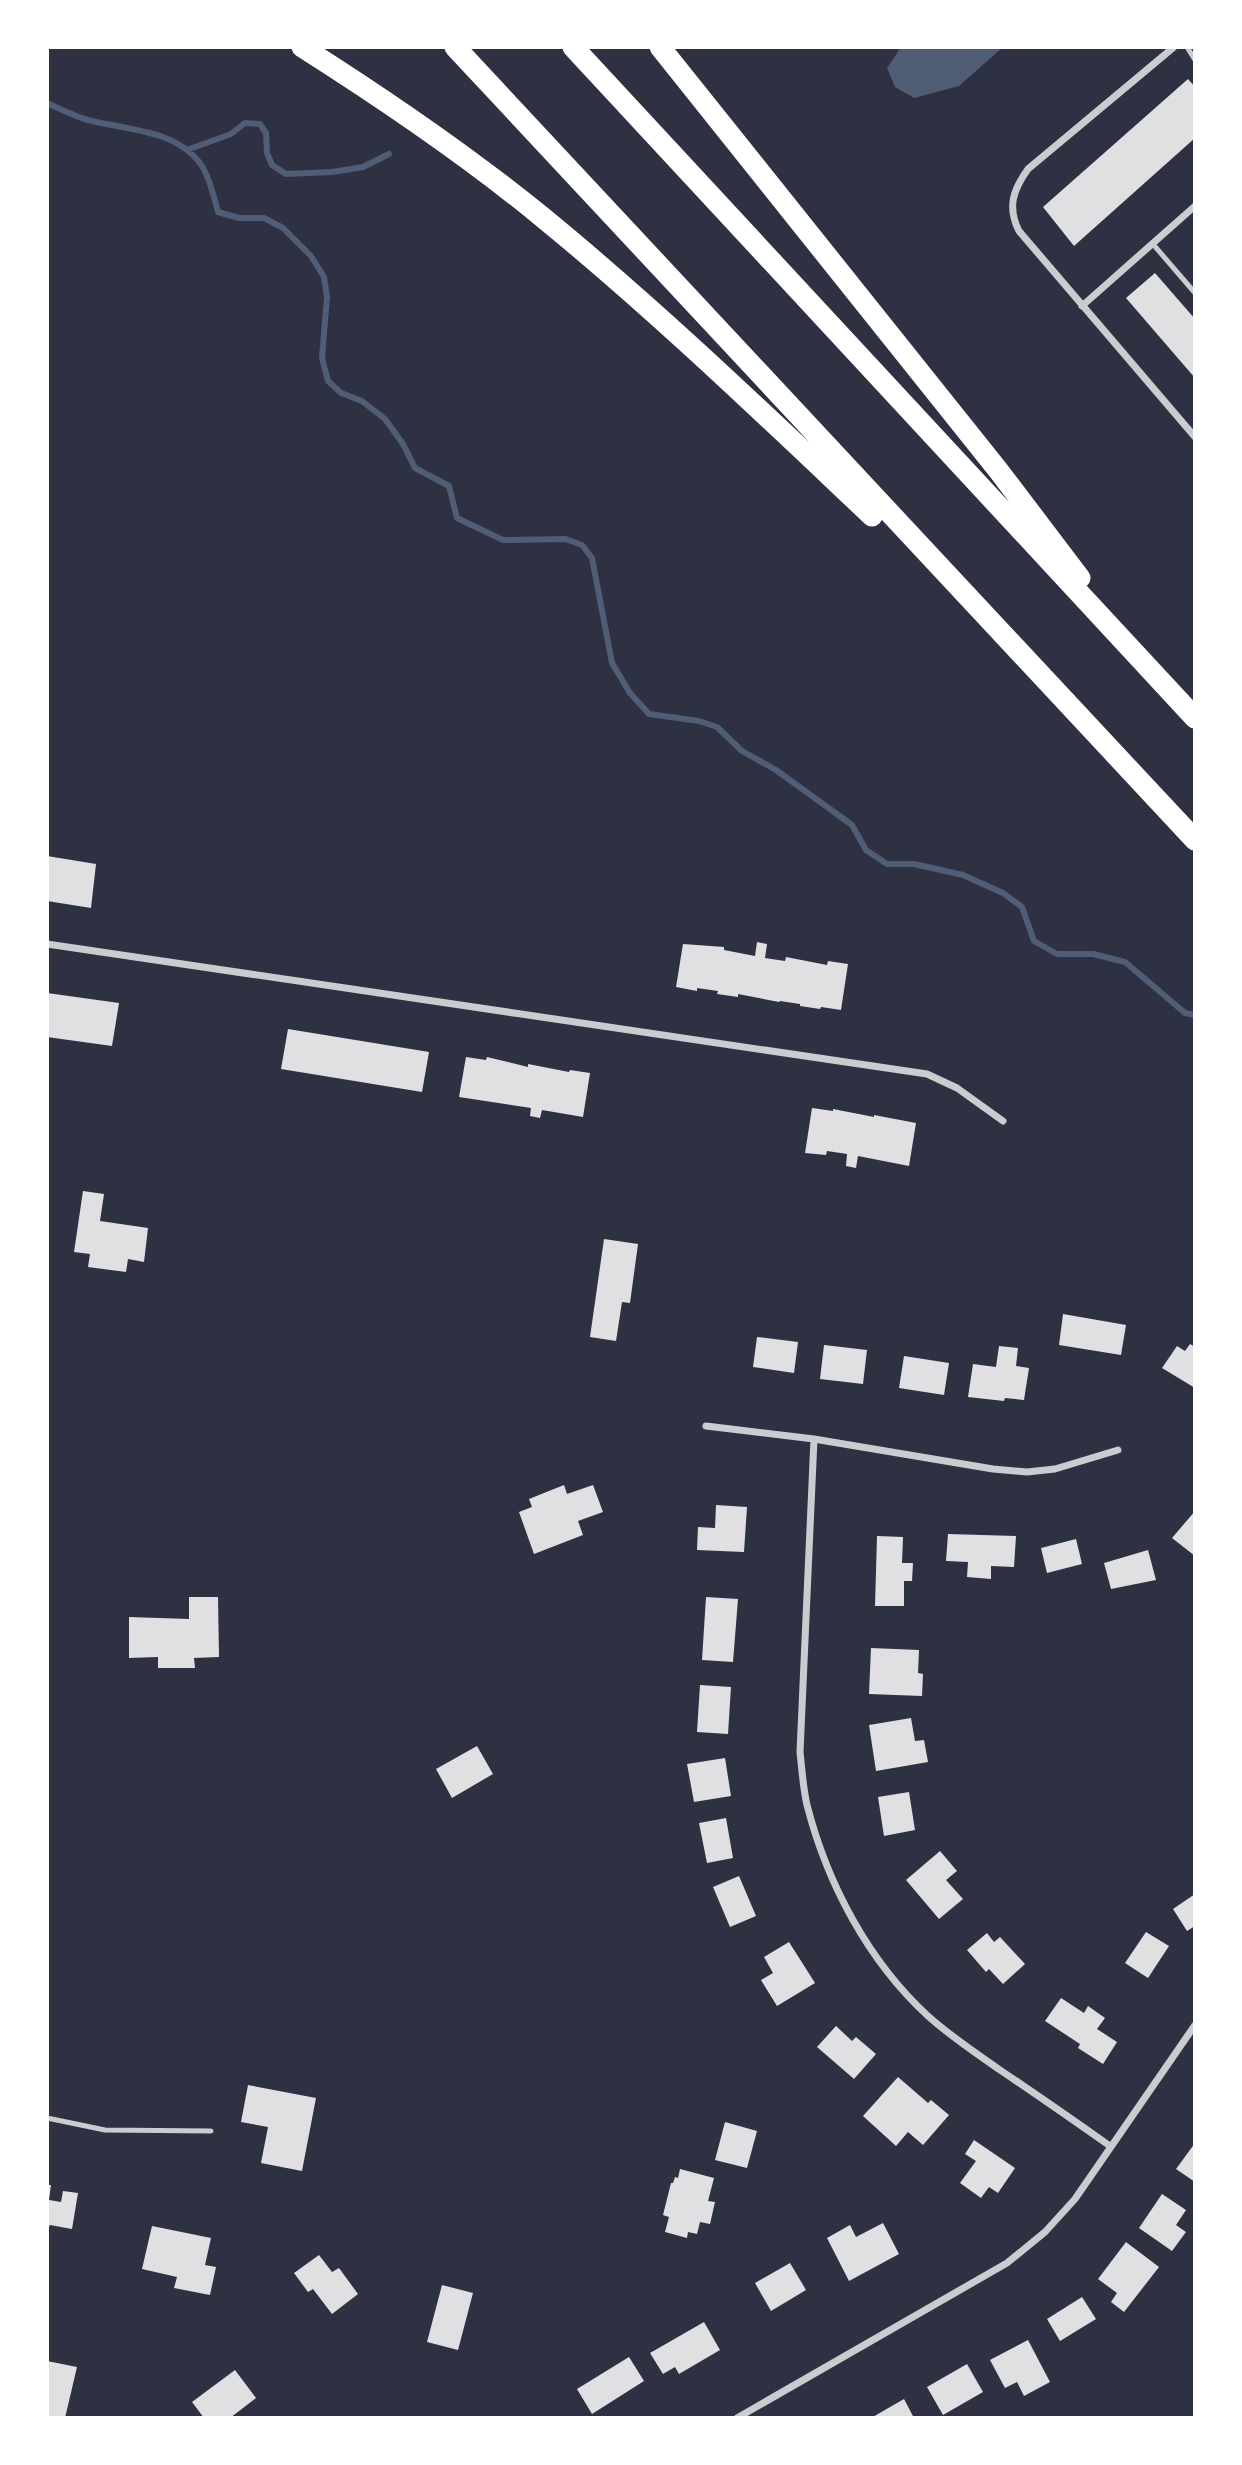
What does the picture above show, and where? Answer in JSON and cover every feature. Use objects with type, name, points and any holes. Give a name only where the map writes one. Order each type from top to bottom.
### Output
[{"type":"highway","points":[[302,47],[441,139],[540,215],[729,381],[1008,642]]},
{"type":"highway","points":[[455,47],[1195,840]]},
{"type":"highway","points":[[573,47],[1195,719]]},
{"type":"highway","points":[[660,47],[998,470],[1158,680]]},
{"type":"street","points":[[1174,47],[1028,169],[1018,183],[1011,208],[1019,231],[1195,437]]},
{"type":"street","points":[[1082,306],[1195,206]]},
{"type":"street","points":[[47,944],[927,1074],[957,1088],[1003,1121]]},
{"type":"street","points":[[706,1426],[814,1439],[993,1469],[1027,1472],[1055,1469],[1118,1450]]},
{"type":"street","points":[[814,1439],[800,1752],[807,1804],[822,1852],[846,1907],[866,1942],[901,1989],[929,2017],[961,2042],[1110,2146]]},
{"type":"street","points":[[737,2418],[1007,2263],[1045,2232],[1075,2199],[1195,2025]]},
{"type":"lane","points":[[1186,47],[1195,60]]},
{"type":"lane","points":[[1152,243],[1195,293]]},
{"type":"lane","points":[[47,2118],[105,2130],[211,2131]]},
{"type":"water","points":[[901,47],[1003,47],[959,86],[914,98],[895,87],[887,68]]},
{"type":"building","points":[[1188,79],[1195,87],[1195,138],[1074,246],[1043,207]]},
{"type":"building","points":[[1155,273],[1195,319],[1195,378],[1126,298]]},
{"type":"building","points":[[47,856],[96,864],[91,908],[47,901]]},
{"type":"building","points":[[757,942],[767,944],[765,958],[785,961],[786,957],[827,965],[828,961],[848,964],[841,1010],[676,987],[683,944],[724,947],[724,950],[755,956]]},
{"type":"building","points":[[47,993],[119,1003],[112,1046],[47,1037]]},
{"type":"building","points":[[288,1029],[429,1052],[422,1092],[281,1069]]},
{"type":"building","points":[[466,1057],[486,1060],[487,1057],[528,1067],[528,1064],[590,1073],[583,1117],[542,1110],[540,1118],[530,1116],[531,1108],[459,1097]]},
{"type":"building","points":[[812,1108],[916,1123],[909,1166],[858,1156],[856,1168],[846,1166],[847,1154],[827,1151],[826,1155],[805,1153]]},
{"type":"building","points":[[83,1191],[104,1194],[100,1221],[148,1228],[144,1262],[128,1259],[126,1272],[88,1267],[90,1254],[74,1252]]},
{"type":"building","points":[[604,1239],[638,1244],[630,1303],[622,1302],[616,1341],[590,1337]]},
{"type":"building","points":[[1063,1314],[1126,1325],[1121,1355],[1059,1345]]},
{"type":"building","points":[[757,1337],[798,1342],[794,1373],[753,1367]]},
{"type":"building","points":[[1190,1344],[1195,1347],[1195,1388],[1162,1368],[1177,1346],[1185,1351]]},
{"type":"building","points":[[824,1345],[867,1350],[863,1384],[820,1379]]},
{"type":"building","points":[[999,1346],[1018,1348],[1016,1366],[1029,1368],[1024,1400],[968,1397],[973,1364],[996,1367]]},
{"type":"building","points":[[904,1356],[949,1363],[944,1395],[899,1388]]},
{"type":"building","points":[[564,1485],[567,1494],[593,1485],[603,1512],[578,1521],[583,1535],[534,1554],[519,1512],[532,1507],[529,1499]]},
{"type":"building","points":[[716,1505],[747,1507],[744,1552],[697,1550],[698,1527],[715,1528]]},
{"type":"building","points":[[1195,1511],[1195,1556],[1172,1538]]},
{"type":"building","points":[[948,1534],[1016,1536],[1014,1567],[991,1566],[991,1579],[967,1577],[968,1562],[946,1561]]},
{"type":"building","points":[[877,1536],[903,1537],[902,1563],[913,1563],[912,1581],[904,1581],[904,1606],[875,1606]]},
{"type":"building","points":[[1076,1539],[1082,1564],[1047,1573],[1041,1548]]},
{"type":"building","points":[[1148,1550],[1156,1580],[1111,1589],[1104,1563]]},
{"type":"building","points":[[189,1597],[218,1597],[219,1657],[194,1658],[195,1668],[158,1668],[158,1657],[129,1658],[129,1617],[189,1619]]},
{"type":"building","points":[[706,1597],[738,1599],[733,1662],[702,1660]]},
{"type":"building","points":[[871,1648],[919,1650],[918,1673],[923,1674],[922,1696],[869,1694]]},
{"type":"building","points":[[700,1685],[731,1687],[728,1734],[697,1732]]},
{"type":"building","points":[[911,1718],[915,1741],[924,1740],[928,1762],[876,1771],[869,1725]]},
{"type":"building","points":[[477,1746],[493,1774],[452,1798],[436,1769]]},
{"type":"building","points":[[725,1758],[731,1796],[694,1802],[687,1764]]},
{"type":"building","points":[[909,1792],[915,1830],[884,1836],[878,1797]]},
{"type":"building","points":[[726,1818],[733,1858],[707,1863],[699,1823]]},
{"type":"building","points":[[940,1851],[957,1871],[946,1880],[963,1899],[939,1919],[906,1880]]},
{"type":"building","points":[[739,1876],[756,1916],[730,1927],[713,1887]]},
{"type":"building","points":[[1195,1894],[1195,1926],[1187,1931],[1173,1909]]},
{"type":"building","points":[[1146,1932],[1169,1946],[1148,1978],[1125,1963]]},
{"type":"building","points":[[987,1933],[994,1942],[1000,1937],[1025,1964],[1003,1984],[989,1969],[986,1972],[967,1950]]},
{"type":"building","points":[[789,1942],[815,1983],[777,2006],[761,1980],[773,1973],[764,1957]]},
{"type":"building","points":[[1061,1998],[1084,2013],[1088,2006],[1105,2018],[1097,2029],[1117,2042],[1103,2064],[1078,2048],[1080,2044],[1045,2021]]},
{"type":"building","points":[[836,2026],[852,2041],[856,2037],[876,2054],[854,2079],[817,2047]]},
{"type":"building","points":[[898,2077],[928,2103],[931,2100],[949,2115],[923,2145],[908,2132],[896,2146],[863,2116]]},
{"type":"building","points":[[248,2085],[316,2098],[302,2171],[261,2163],[268,2127],[241,2122]]},
{"type":"building","points":[[725,2122],[757,2131],[747,2168],[715,2160]]},
{"type":"building","points":[[974,2140],[1015,2168],[998,2193],[989,2187],[981,2198],[960,2183],[976,2161],[965,2154]]},
{"type":"building","points":[[1195,2143],[1195,2182],[1176,2169]]},
{"type":"building","points":[[680,2169],[714,2178],[708,2201],[715,2202],[710,2224],[700,2222],[697,2234],[688,2232],[687,2238],[665,2232],[669,2217],[663,2215],[671,2183],[675,2177],[678,2178]]},
{"type":"building","points":[[47,2185],[51,2185],[49,2200],[61,2202],[63,2191],[78,2193],[72,2229],[50,2225],[47,2230]]},
{"type":"building","points":[[1162,2194],[1186,2210],[1176,2225],[1186,2232],[1172,2251],[1139,2228]]},
{"type":"building","points":[[883,2223],[899,2254],[849,2281],[827,2238],[850,2225],[856,2237]]},
{"type":"building","points":[[152,2226],[211,2238],[205,2265],[216,2267],[210,2295],[174,2288],[177,2277],[142,2269]]},
{"type":"building","points":[[1126,2242],[1159,2267],[1124,2312],[1111,2302],[1117,2293],[1098,2279]]},
{"type":"building","points":[[319,2255],[332,2272],[339,2268],[358,2294],[332,2314],[313,2289],[308,2292],[294,2273]]},
{"type":"building","points":[[790,2263],[806,2290],[771,2311],[755,2283]]},
{"type":"building","points":[[442,2285],[473,2293],[458,2350],[427,2342]]},
{"type":"building","points":[[1082,2297],[1096,2319],[1060,2341],[1047,2319]]},
{"type":"building","points":[[704,2322],[720,2350],[679,2374],[675,2367],[663,2374],[650,2353]]},
{"type":"building","points":[[1028,2340],[1050,2382],[1024,2396],[1017,2382],[1005,2388],[990,2360]]},
{"type":"building","points":[[629,2357],[644,2381],[592,2414],[577,2389]]},
{"type":"building","points":[[47,2361],[77,2367],[65,2418],[47,2418]]},
{"type":"building","points":[[967,2364],[983,2392],[943,2415],[927,2387]]},
{"type":"building","points":[[235,2370],[256,2398],[230,2418],[204,2418],[192,2402]]},
{"type":"building","points":[[904,2399],[914,2418],[871,2418]]},
{"type":"waterway","points":[[47,103],[83,118],[150,133],[179,145],[202,166],[210,182],[218,212],[239,218],[264,218],[283,228],[311,256],[324,277],[327,297],[322,358],[328,381],[341,393],[362,401],[385,419],[403,444],[415,468],[449,486],[457,518],[503,540],[566,539],[582,545],[592,558],[612,663],[630,693],[649,714],[699,721],[717,727],[742,751],[776,770],[852,825],[866,850],[887,864],[914,864],[963,875],[1003,893],[1022,907],[1034,941],[1057,954],[1093,954],[1125,962],[1185,1013],[1195,1015]]},
{"type":"waterway","points":[[187,150],[231,134],[245,123],[260,124],[266,133],[267,153],[272,165],[286,174],[332,172],[363,167],[389,154]]}]
